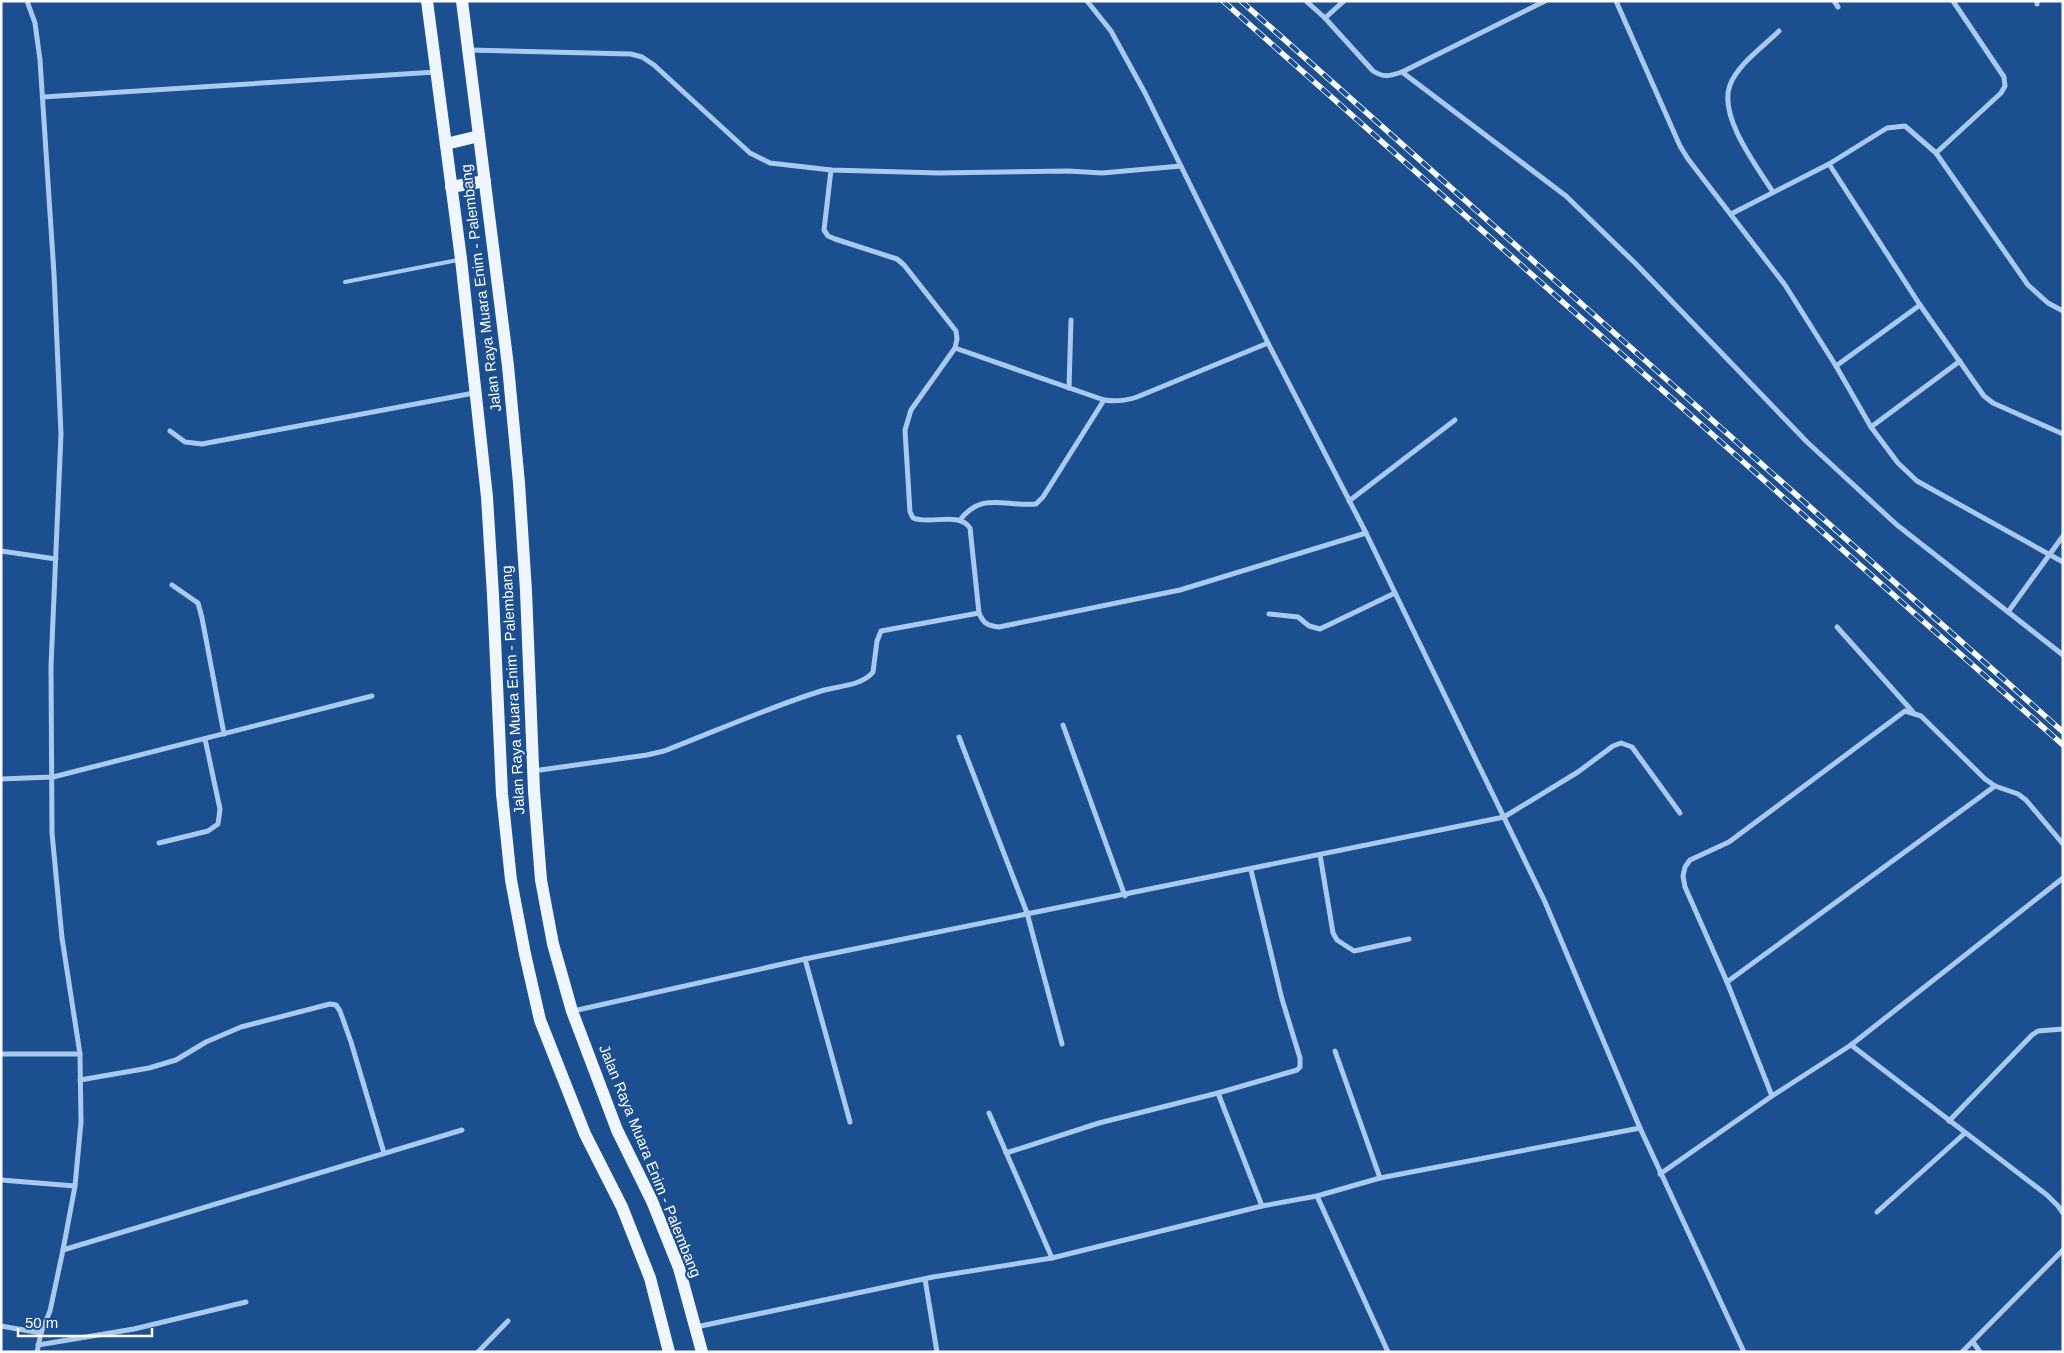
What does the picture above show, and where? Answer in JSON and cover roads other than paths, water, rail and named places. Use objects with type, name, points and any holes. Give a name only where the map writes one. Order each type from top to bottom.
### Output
[{"type":"main road","name":"Jalan Raya Muara Enim - Palembang","points":[[427,1],[461,260],[487,507],[502,794],[511,880],[540,1020],[586,1134],[622,1207],[650,1278],[669,1352]]},
{"type":"main road","name":"Jalan Raya Muara Enim - Palembang","points":[[462,1],[508,366],[519,483],[526,591],[533,771],[541,880],[553,944],[572,1011],[617,1130],[652,1201],[679,1268],[702,1352]]},
{"type":"main road","points":[[446,144],[479,136]]},
{"type":"main road","points":[[451,187],[485,181]]},
{"type":"street","points":[[27,1],[35,23],[42,97],[54,274],[61,434],[51,666],[52,833],[62,938],[80,1054],[81,1122],[75,1186],[63,1250],[50,1311],[41,1333],[37,1352]]},
{"type":"street","points":[[1087,1],[1111,31],[1145,93],[1268,343],[1366,533],[1549,911],[1660,1174],[1744,1352]]},
{"type":"street","points":[[1306,1],[1325,18],[1373,72],[1383,77],[1402,72],[1545,1]]},
{"type":"street","points":[[1325,18],[1344,1]]},
{"type":"street","points":[[1616,1],[1680,146],[1785,285],[1836,366],[1871,427],[1898,463],[1917,481],[2063,562]]},
{"type":"street","points":[[1834,1],[1838,7]]},
{"type":"street","points":[[1936,153],[2001,93],[2005,86],[2004,77],[1953,1]]},
{"type":"street","points":[[1773,192],[1740,139],[1729,110],[1728,93],[1730,84],[1739,70],[1779,32]]},
{"type":"street","points":[[469,50],[631,54],[642,57],[654,65],[759,159],[770,163],[831,170],[939,173],[1068,171],[1102,173],[1181,166]]},
{"type":"street","points":[[42,97],[437,72]]},
{"type":"street","points":[[1402,72],[1566,196],[1636,264],[1814,448],[1897,525],[2063,655]]},
{"type":"street","points":[[1731,214],[1829,164],[1887,128],[1905,126],[1936,153],[2028,285],[2048,303],[2063,311]]},
{"type":"street","points":[[1829,164],[1920,305],[1984,396],[1993,403],[2063,434]]},
{"type":"street","points":[[831,170],[824,230],[828,236],[887,254],[897,259],[956,331],[957,338],[954,348],[911,410],[907,420],[905,430],[910,512],[913,518],[920,521],[960,520],[966,522],[970,528],[979,613],[982,621],[990,626],[999,627],[1171,592],[1200,585],[1366,533]]},
{"type":"street","points":[[1836,366],[1920,305]]},
{"type":"street","points":[[1069,388],[1071,320]]},
{"type":"street","points":[[954,348],[1104,400],[1124,401],[1268,343]]},
{"type":"street","points":[[1871,427],[1960,361]]},
{"type":"street","points":[[170,431],[185,442],[202,444],[475,393]]},
{"type":"street","points":[[960,520],[968,509],[982,502],[1036,504],[1043,497],[1104,400]]},
{"type":"street","points":[[1349,501],[1455,420]]},
{"type":"street","points":[[2008,612],[2063,536]]},
{"type":"street","points":[[1,551],[56,559]]},
{"type":"street","points":[[172,585],[198,603],[224,734]]},
{"type":"street","points":[[1269,614],[1298,617],[1309,626],[1320,629],[1395,593]]},
{"type":"street","points":[[533,771],[664,751],[778,705],[827,689],[864,680],[873,672],[877,641],[881,631],[979,613]]},
{"type":"street","points":[[1837,627],[1913,712]]},
{"type":"street","points":[[1,779],[53,777],[372,696]]},
{"type":"street","points":[[1772,1096],[1685,887],[1683,876],[1685,867],[1690,860],[1728,842],[1899,714],[1906,711],[1921,716],[1995,786],[2018,794],[2026,800],[2063,844]]},
{"type":"street","points":[[1063,725],[1125,896]]},
{"type":"street","points":[[959,737],[1028,914],[1062,1044]]},
{"type":"street","points":[[159,843],[208,832],[218,824],[221,816],[220,809],[205,739]]},
{"type":"street","points":[[572,1011],[805,959],[1125,896],[1504,817],[1570,777],[1613,746],[1622,744],[1632,747],[1680,813]]},
{"type":"street","points":[[1726,982],[1995,786]]},
{"type":"street","points":[[1320,855],[1333,934],[1337,940],[1354,951],[1409,939]]},
{"type":"street","points":[[1006,1153],[1098,1123],[1218,1093],[1297,1070],[1301,1064],[1282,999],[1251,870]]},
{"type":"street","points":[[1660,1174],[1851,1044],[2063,878]]},
{"type":"street","points":[[805,959],[850,1122]]},
{"type":"street","points":[[80,1080],[149,1068],[176,1060],[206,1042],[241,1028],[330,1004],[336,1005],[340,1010],[351,1042],[384,1153]]},
{"type":"street","points":[[1949,1121],[2032,1035],[2038,1032],[2063,1029]]},
{"type":"street","points":[[1851,1044],[2048,1195],[2063,1213]]},
{"type":"street","points":[[1335,1051],[1380,1178]]},
{"type":"street","points":[[1,1054],[80,1054]]},
{"type":"street","points":[[1218,1093],[1262,1206]]},
{"type":"street","points":[[989,1114],[1052,1258]]},
{"type":"street","points":[[696,1327],[925,1279],[1052,1258],[1262,1206],[1317,1196],[1380,1178],[1640,1128]]},
{"type":"street","points":[[63,1250],[462,1130]]},
{"type":"street","points":[[1877,1212],[1965,1133]]},
{"type":"street","points":[[1,1180],[75,1186]]},
{"type":"street","points":[[1317,1196],[1388,1352]]},
{"type":"street","points":[[1962,1352],[2063,1250]]},
{"type":"street","points":[[925,1279],[937,1352]]},
{"type":"street","points":[[38,1345],[134,1329],[246,1302]]},
{"type":"street","points":[[478,1352],[508,1322]]},
{"type":"street","points":[[1,1326],[41,1333]]},
{"type":"street","points":[[1973,1342],[1980,1352]]},
{"type":"lane","points":[[345,282],[461,260]]},
{"type":"railway","points":[[1223,1],[2063,745]]},
{"type":"railway","points":[[1241,1],[2063,732]]}]
